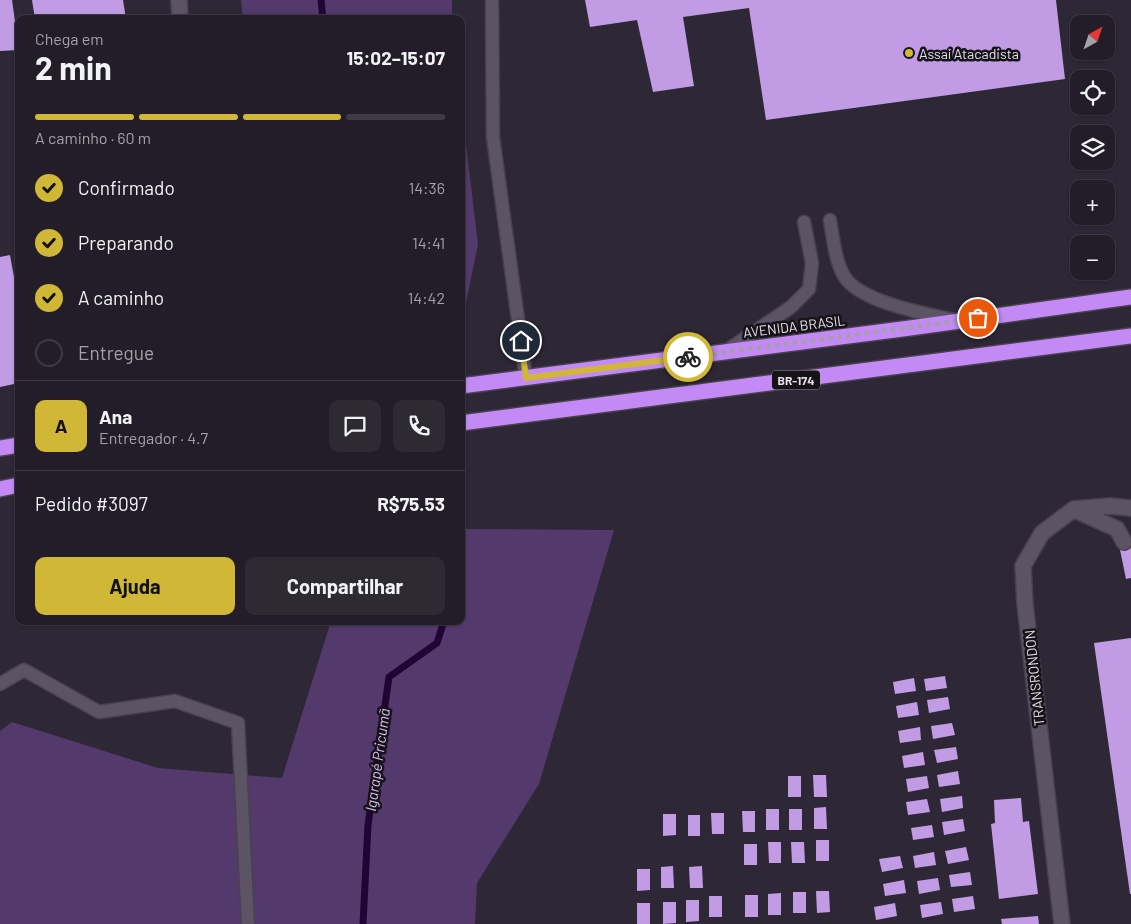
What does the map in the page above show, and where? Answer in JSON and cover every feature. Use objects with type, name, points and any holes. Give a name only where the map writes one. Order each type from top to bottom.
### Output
[{"type":"highway","name":"AVENIDA BRASIL","points":[[465,386],[1131,297]]},
{"type":"highway","name":"BR-174","points":[[465,422],[1131,336]]},
{"type":"highway","points":[[0,448],[15,445]]},
{"type":"highway","points":[[0,489],[15,486]]},
{"type":"street","points":[[179,0],[180,15]]},
{"type":"street","points":[[1074,509],[1110,506],[1131,508]]},
{"type":"street","points":[[1074,509],[1117,528],[1124,542]]},
{"type":"street","name":"TRANSRONDON","points":[[1062,924],[1026,614],[1024,566],[1042,533],[1074,509]]},
{"type":"lane","points":[[492,0],[493,137],[526,378]]},
{"type":"lane","points":[[830,220],[834,247],[845,277],[865,294],[910,311],[959,321]]},
{"type":"lane","points":[[725,352],[792,307],[809,289],[812,263],[804,222]]},
{"type":"lane","points":[[0,684],[24,670],[99,712],[175,701],[238,722],[248,924]]},
{"type":"shaded area","points":[[241,0],[452,0],[452,15],[243,15]]},
{"type":"shaded area","points":[[465,136],[478,244],[465,303]]},
{"type":"shaded area","points":[[465,529],[614,530],[539,784],[477,883],[475,924],[0,924],[0,731],[12,722],[158,768],[282,778],[330,625],[465,625]]},
{"type":"building","points":[[0,0],[12,0],[15,21],[15,50],[0,51]]},
{"type":"building","points":[[32,0],[123,0],[125,15],[34,15]]},
{"type":"building","name":"Assaí Atacadista","points":[[585,0],[1056,0],[1065,79],[766,120],[749,8],[683,17],[694,86],[653,92],[637,20],[590,27]]},
{"type":"building","points":[[10,255],[15,283],[15,384],[0,387],[0,257]]},
{"type":"building","points":[[1131,543],[1131,578],[1126,579],[1119,545]]},
{"type":"building","points":[[1131,638],[1131,894],[1130,894],[1094,643]]},
{"type":"building","points":[[945,676],[947,688],[926,691],[924,679]]},
{"type":"building","points":[[914,678],[916,691],[895,694],[893,682]]},
{"type":"building","points":[[948,697],[950,709],[929,713],[927,700]]},
{"type":"building","points":[[917,702],[919,715],[898,718],[896,706]]},
{"type":"building","points":[[952,723],[955,735],[933,739],[931,726]]},
{"type":"building","points":[[920,727],[921,740],[900,743],[898,731]]},
{"type":"building","points":[[956,747],[958,759],[937,763],[934,750]]},
{"type":"building","points":[[923,752],[925,765],[904,768],[902,756]]},
{"type":"building","points":[[958,771],[960,784],[939,787],[937,775]]},
{"type":"building","points":[[813,775],[826,775],[827,797],[814,797]]},
{"type":"building","points":[[788,776],[801,776],[801,797],[788,797]]},
{"type":"building","points":[[927,776],[929,788],[908,792],[906,779]]},
{"type":"building","points":[[962,796],[963,808],[942,812],[940,799]]},
{"type":"building","points":[[1021,798],[1023,822],[1029,821],[1038,894],[999,899],[991,824],[995,823],[994,800]]},
{"type":"building","points":[[927,799],[930,812],[908,815],[906,802]]},
{"type":"building","points":[[826,807],[827,829],[814,829],[814,808]]},
{"type":"building","points":[[766,809],[779,809],[779,830],[766,830]]},
{"type":"building","points":[[789,809],[802,809],[802,830],[789,830]]},
{"type":"building","points":[[742,811],[755,811],[755,832],[743,832]]},
{"type":"building","points":[[711,813],[724,813],[724,834],[712,834]]},
{"type":"building","points":[[663,814],[676,814],[676,835],[663,836]]},
{"type":"building","points":[[688,815],[700,815],[700,836],[688,836]]},
{"type":"building","points":[[963,819],[965,831],[944,835],[942,822]]},
{"type":"building","points":[[932,825],[934,837],[913,840],[911,828]]},
{"type":"building","points":[[816,840],[829,840],[829,861],[816,861]]},
{"type":"building","points":[[768,842],[781,842],[781,863],[769,863]]},
{"type":"building","points":[[791,842],[804,842],[805,863],[792,863]]},
{"type":"building","points":[[744,844],[757,844],[757,865],[744,865]]},
{"type":"building","points":[[966,847],[969,860],[948,864],[945,851]]},
{"type":"building","points":[[934,852],[936,865],[915,868],[913,856]]},
{"type":"building","points":[[900,856],[903,868],[882,872],[879,859]]},
{"type":"building","points":[[673,866],[674,888],[661,888],[661,867]]},
{"type":"building","points":[[702,866],[703,888],[690,888],[689,867]]},
{"type":"building","points":[[637,869],[650,869],[650,890],[637,891]]},
{"type":"building","points":[[970,872],[972,885],[951,887],[949,875]]},
{"type":"building","points":[[938,878],[940,890],[919,894],[917,881]]},
{"type":"building","points":[[904,880],[906,893],[885,896],[883,884]]},
{"type":"building","points":[[816,891],[829,891],[830,912],[817,913]]},
{"type":"building","points":[[793,892],[806,892],[806,913],[793,913]]},
{"type":"building","points":[[781,893],[781,915],[768,915],[768,894]]},
{"type":"building","points":[[745,895],[758,895],[758,917],[745,917]]},
{"type":"building","points":[[709,896],[722,896],[722,917],[709,917]]},
{"type":"building","points":[[973,896],[975,909],[954,912],[952,899]]},
{"type":"building","points":[[686,900],[699,900],[699,921],[686,922]]},
{"type":"building","points":[[663,902],[676,902],[676,923],[663,924]]},
{"type":"building","points":[[941,902],[943,914],[922,918],[920,905]]},
{"type":"building","points":[[637,903],[650,903],[650,924],[637,924]]},
{"type":"building","points":[[895,903],[897,916],[876,920],[874,907]]},
{"type":"building","points":[[1038,916],[1039,924],[1002,924],[1001,919]]},
{"type":"waterway","name":"Igarapé Pricumã","points":[[321,0],[323,15]]},
{"type":"waterway","name":"Igarapé Pricumã","points":[[363,924],[368,825],[389,677],[437,643],[443,625]]},
{"type":"way so far","points":[[688,357],[978,318]]},
{"type":"place","name":"Assaí Atacadista","points":[[909,53]]},
{"type":"route","points":[[521,341],[526,378],[688,357]]}]
